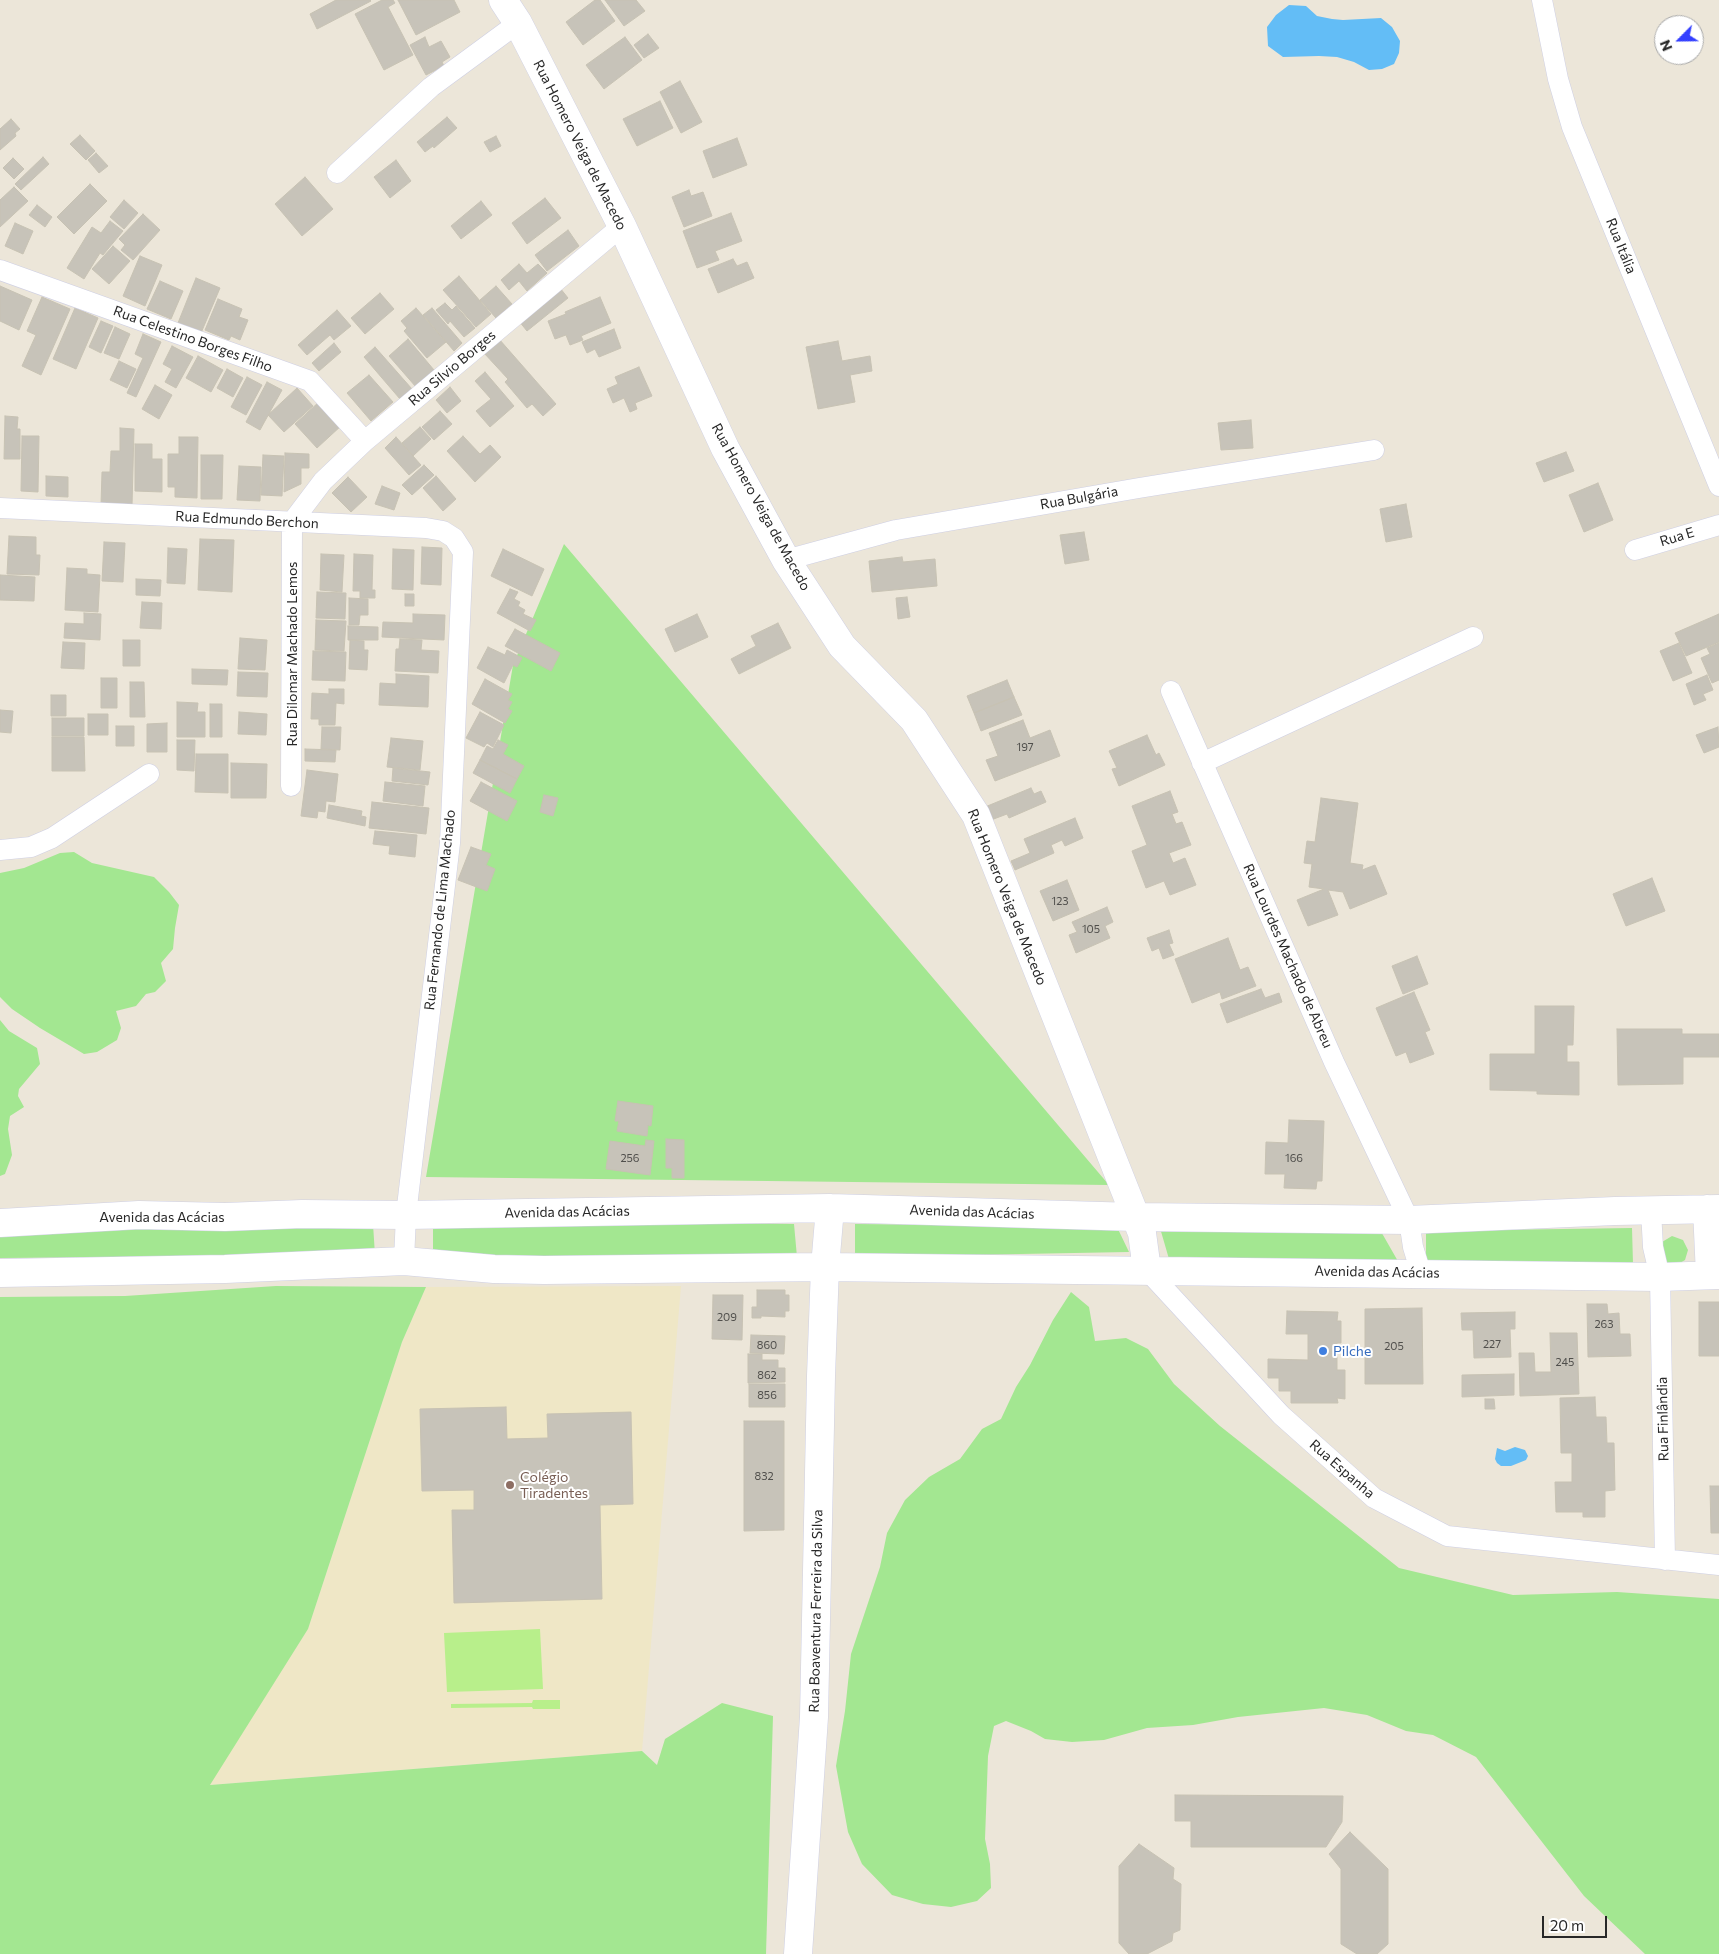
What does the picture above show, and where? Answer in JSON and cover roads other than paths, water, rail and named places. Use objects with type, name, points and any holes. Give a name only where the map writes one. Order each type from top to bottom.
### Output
[{"type":"street","name":"Rua Homero Veiga de Macedo","points":[[503,0],[518,23],[622,226],[725,448],[786,560],[842,646],[914,720],[976,815],[1138,1225],[1147,1270]]},
{"type":"street","name":"Rua Itália","points":[[1542,0],[1558,79],[1572,127],[1719,486]]},
{"type":"street","points":[[336,173],[431,87],[518,23]]},
{"type":"street","name":"Rua Silvio Borges","points":[[292,522],[323,481],[365,441],[622,226]]},
{"type":"street","name":"Rua Celestino Borges Filho","points":[[0,270],[310,381],[365,441]]},
{"type":"street","name":"Rua Bulgária","points":[[786,560],[896,530],[1130,489],[1374,450]]},
{"type":"street","name":"Rua Edmundo Berchon","points":[[0,508],[426,528],[443,531],[454,538],[463,552],[462,574]]},
{"type":"street","name":"Rua Dilomar Machado Lemos","points":[[291,786],[292,522]]},
{"type":"street","name":"Rua E","points":[[1635,550],[1719,525]]},
{"type":"street","name":"Rua Fernando de Lima Machado","points":[[404,1261],[406,1215],[450,843],[462,574]]},
{"type":"street","points":[[1202,763],[1472,637]]},
{"type":"street","name":"Rua Lourdes Machado de Abreu","points":[[1172,691],[1334,1062],[1409,1220],[1413,1247],[1421,1273]]},
{"type":"street","points":[[0,850],[31,847],[52,838],[149,774]]},
{"type":"street","points":[[826,1267],[830,1208]]},
{"type":"street","name":"Avenida das Acácias","points":[[0,1223],[139,1215],[225,1217],[302,1214],[406,1215],[830,1208],[1138,1225],[1409,1220],[1615,1211],[1713,1209]]},
{"type":"street","points":[[1713,1209],[1714,1275]]},
{"type":"street","name":"Rua Finlândia","points":[[1651,1211],[1653,1248],[1660,1277],[1665,1560]]},
{"type":"street","name":"Avenida das Acácias","points":[[0,1273],[225,1269],[404,1261],[494,1269],[826,1267],[1660,1277],[1714,1275]]},
{"type":"street","name":"Rua Boaventura Ferreira da Silva","points":[[798,1954],[814,1717],[820,1386],[826,1267]]},
{"type":"street","name":"Rua Espanha","points":[[1147,1270],[1281,1415],[1374,1498],[1447,1536],[1719,1565]]},
{"type":"water","points":[[1289,5],[1306,6],[1317,16],[1332,19],[1381,18],[1392,27],[1400,41],[1399,53],[1394,64],[1382,69],[1369,70],[1354,62],[1337,57],[1283,57],[1268,46],[1267,27],[1276,15]]},
{"type":"water","points":[[1515,1447],[1525,1450],[1528,1456],[1526,1460],[1511,1466],[1501,1466],[1497,1463],[1495,1459],[1497,1448],[1505,1451]]},
{"type":"place","name":"Pilche","points":[[1323,1351]]},
{"type":"place","name":"Colégio Tiradentes","points":[[510,1485]]}]
